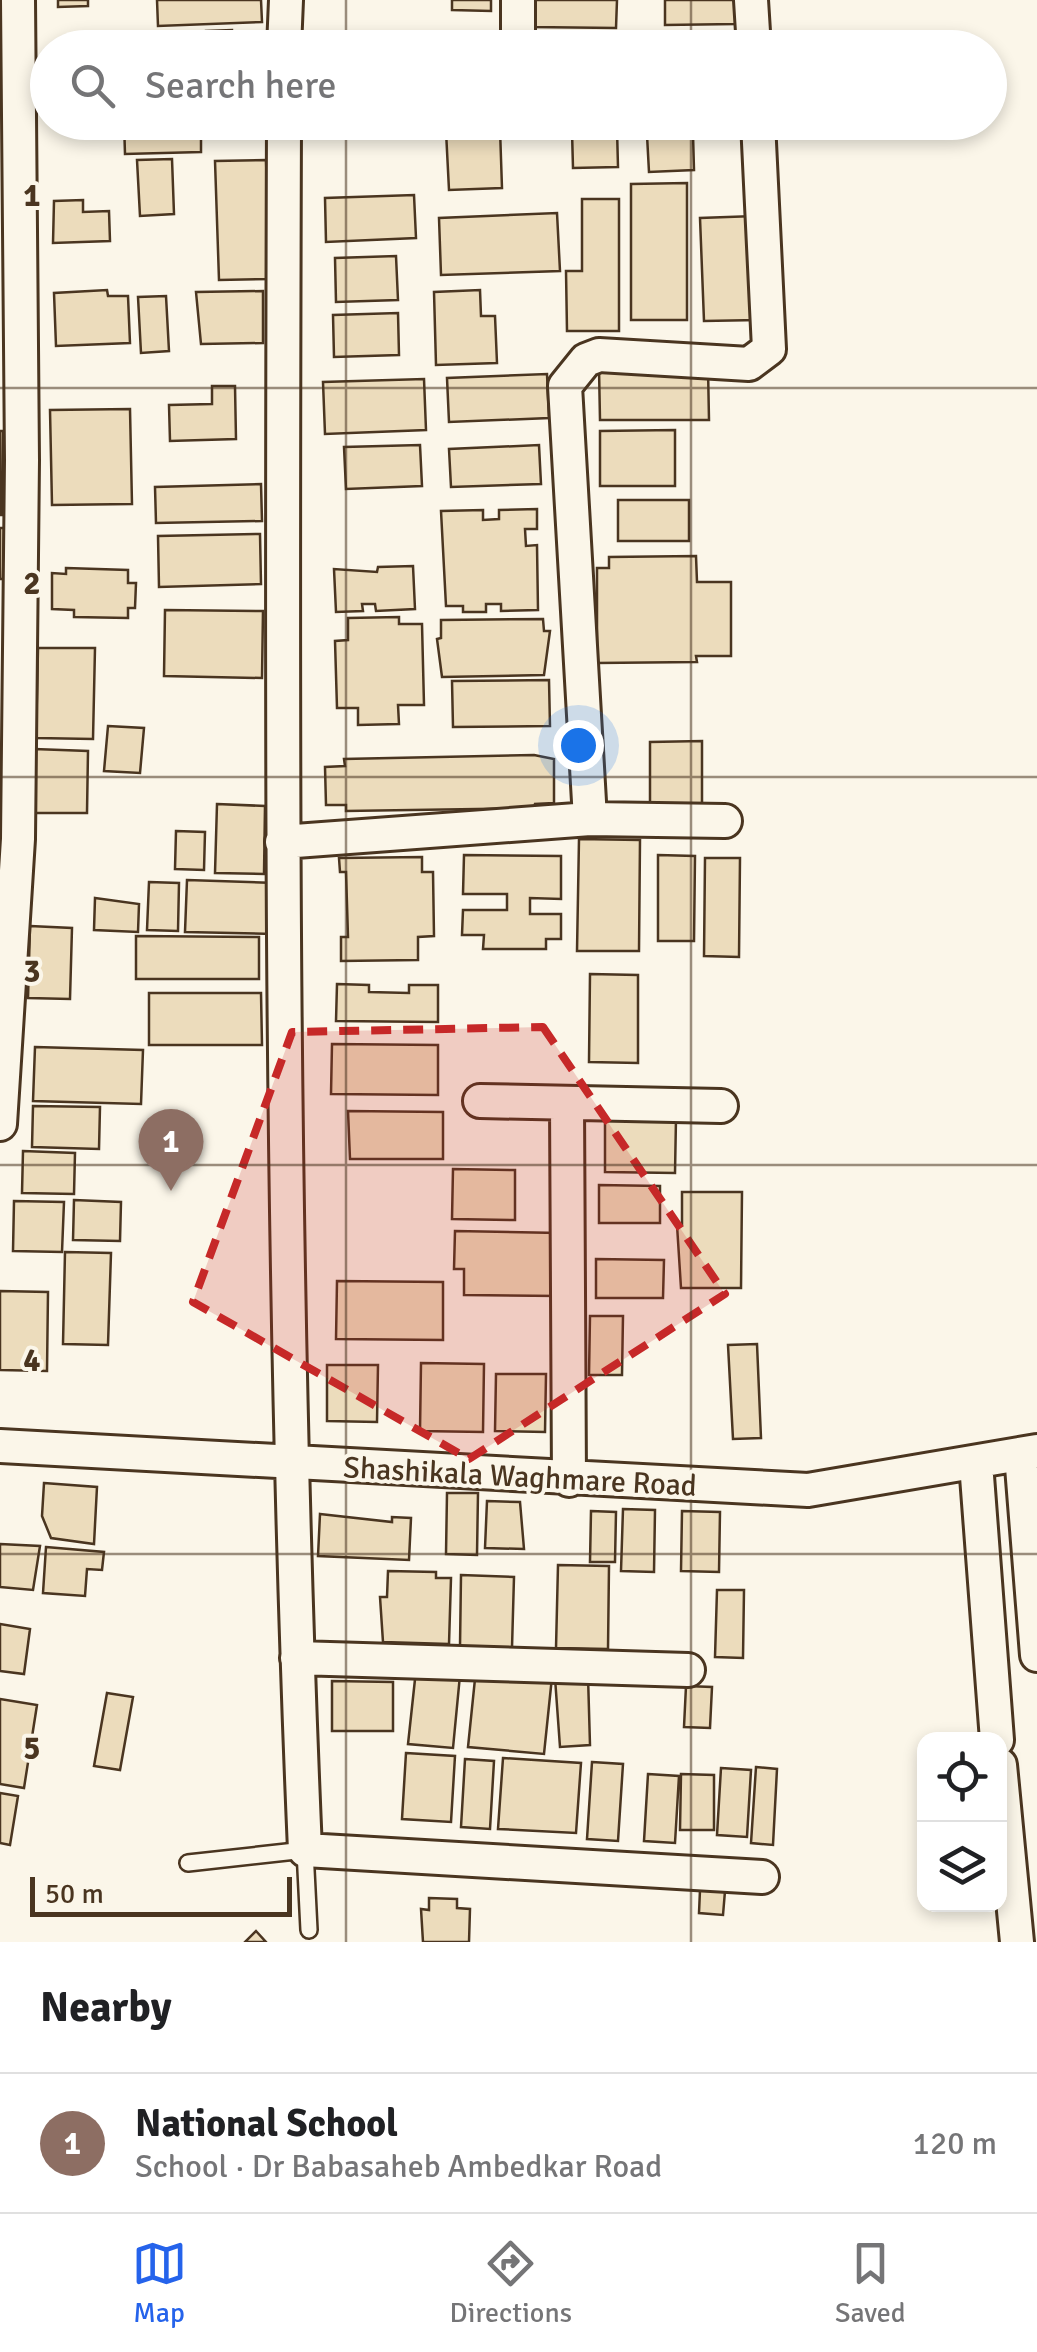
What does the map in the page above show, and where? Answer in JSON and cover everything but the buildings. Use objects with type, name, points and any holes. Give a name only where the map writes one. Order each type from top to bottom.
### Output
[{"type":"street","points":[[0,1124],[18,839],[22,460],[18,0]]},
{"type":"street","points":[[285,30],[286,0]]},
{"type":"street","points":[[518,0],[518,30]]},
{"type":"street","points":[[751,0],[753,30]]},
{"type":"street","points":[[284,140],[282,842],[289,1463],[305,1850],[762,1877]]},
{"type":"street","points":[[590,820],[564,386],[586,360],[600,356],[749,364],[769,349],[759,140]]},
{"type":"street","points":[[282,842],[590,820],[726,821]]},
{"type":"street","points":[[480,1102],[720,1106]]},
{"type":"street","points":[[566,1104],[568,1480]]},
{"type":"street","name":"Shashikala Waghmare Road","points":[[0,1446],[568,1480],[808,1490],[1029,1453]]},
{"type":"street","points":[[1029,1453],[1024,1510],[1037,1655]]},
{"type":"street","points":[[976,1463],[996,1732]]},
{"type":"street","points":[[297,1658],[688,1670]]},
{"type":"street","points":[[1005,1822],[1016,1942]]},
{"type":"lane","points":[[188,1864],[305,1850],[308,1930]]},
{"type":"highlighted area","points":[[543,1027],[725,1294],[469,1459],[193,1302],[292,1032]]},
{"type":"place","name":"National School","points":[[171,1191]]}]
